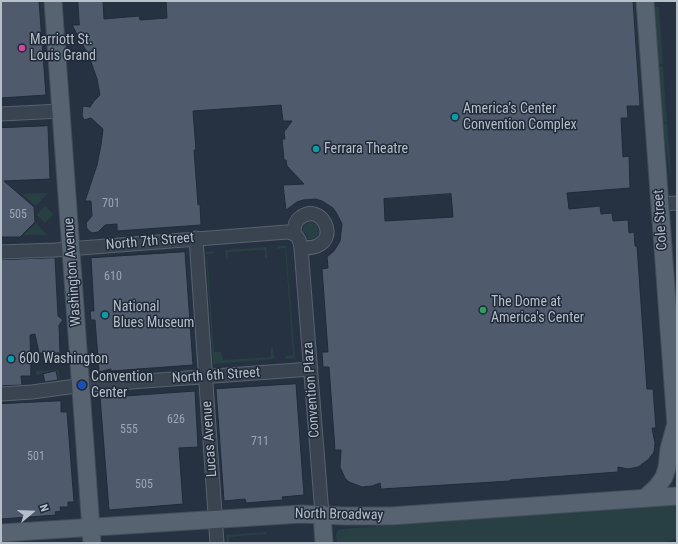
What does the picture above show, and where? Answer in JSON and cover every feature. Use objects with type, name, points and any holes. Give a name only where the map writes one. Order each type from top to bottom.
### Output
[{"type":"main road","name":"Washington Avenue","points":[[53,1],[92,535]]},
{"type":"main road","name":"Cole Street","points":[[645,1],[660,204],[674,344],[676,432],[669,449],[667,468],[664,477],[657,487],[645,498]]},
{"type":"main road","name":"North Broadway","points":[[4,536],[92,535],[215,519],[301,514],[391,516],[677,496]]},
{"type":"main road","name":"Convention Plaza","points":[[322,514],[324,543]]},
{"type":"street","points":[[1,114],[61,110]]},
{"type":"street","points":[[660,204],[677,203]]},
{"type":"street","name":"North 7th Street","points":[[1,252],[71,249],[287,232],[298,239]]},
{"type":"street","name":"Lucas Avenue","points":[[196,238],[217,543]]},
{"type":"street","name":"Convention Plaza","points":[[298,239],[311,369],[322,514]]},
{"type":"street","name":"North 6th Street","points":[[1,394],[81,386],[311,369]]},
{"type":"green space","points":[[634,1],[641,106],[640,106]]},
{"type":"green space","points":[[653,7],[659,7],[663,64],[657,65]]},
{"type":"green space","points":[[663,66],[667,122],[663,122],[657,67]]},
{"type":"green space","points":[[667,123],[671,175],[663,124]]},
{"type":"green space","points":[[48,193],[36,206],[22,194]]},
{"type":"green space","points":[[45,206],[53,214],[45,223],[37,215]]},
{"type":"green space","points":[[310,222],[316,224],[319,230],[316,237],[313,239],[308,239],[307,235],[302,231],[304,225]]},
{"type":"green space","points":[[36,223],[47,235],[24,235]]},
{"type":"green space","points":[[277,246],[286,246],[295,358],[285,359],[286,356],[293,355],[285,248],[277,249]]},
{"type":"green space","points":[[267,247],[267,258],[265,257],[265,250],[228,252],[228,260],[226,259],[225,250]]},
{"type":"green space","points":[[215,251],[214,253],[207,254],[214,352],[221,352],[223,360],[271,357],[271,349],[273,348],[274,359],[213,364],[206,252]]},
{"type":"green space","points":[[58,370],[60,380],[58,380],[56,371],[36,375],[36,371]]},
{"type":"green space","points":[[677,504],[677,538],[664,543],[337,543],[336,535],[338,530],[343,529]]},
{"type":"green space","points":[[266,532],[266,534],[229,537],[229,543],[227,543],[226,535]]},
{"type":"building","name":"Marriott St. Louis Grand","points":[[1,1],[39,1],[46,95],[1,98]]},
{"type":"building","points":[[78,1],[103,1],[104,19],[139,16],[140,20],[167,18],[166,1],[633,1],[640,106],[627,106],[628,118],[621,118],[623,157],[629,156],[630,188],[567,193],[569,209],[600,206],[601,214],[612,213],[613,221],[628,220],[629,233],[634,232],[635,246],[637,246],[647,389],[653,389],[656,428],[652,428],[655,443],[654,452],[649,459],[638,467],[628,469],[618,467],[618,472],[510,481],[381,489],[380,483],[362,487],[349,482],[345,478],[340,467],[341,450],[335,450],[329,367],[323,367],[322,352],[328,352],[322,269],[328,268],[327,257],[334,251],[340,241],[342,224],[333,208],[316,199],[297,202],[286,210],[283,185],[304,184],[287,166],[286,160],[284,160],[282,139],[285,139],[284,132],[292,121],[283,121],[281,105],[193,111],[196,150],[194,150],[201,225],[117,231],[117,224],[105,225],[98,232],[92,233],[87,229],[86,223],[92,216],[91,201],[85,201],[97,165],[103,129],[91,118],[84,120],[82,115],[83,106],[90,107],[100,95],[97,79],[89,56],[72,25],[79,25]],"holes":[[[451,194],[453,217],[385,221],[384,199]]]},
{"type":"building","points":[[48,126],[50,179],[4,181],[34,207],[35,222],[20,237],[1,237],[1,128]]},
{"type":"building","points":[[185,252],[193,365],[111,371],[111,369],[99,372],[95,320],[91,320],[90,311],[94,311],[91,258]]},
{"type":"building","points":[[55,258],[58,316],[63,320],[59,325],[60,353],[39,353],[35,334],[30,335],[31,376],[21,376],[22,385],[1,386],[1,260]]},
{"type":"building","points":[[56,371],[58,380],[45,382],[43,374]]},
{"type":"building","points":[[296,384],[304,495],[282,497],[283,500],[246,503],[245,499],[224,501],[216,389]]},
{"type":"building","points":[[111,391],[111,397],[195,391],[198,447],[179,448],[183,504],[109,510],[100,397],[101,392]]},
{"type":"building","points":[[61,401],[61,412],[67,412],[74,502],[68,502],[68,507],[60,507],[61,511],[55,512],[56,515],[1,519],[1,404]]},
{"type":"place","name":"Marriott St. Louis Grand","points":[[22,48]]},
{"type":"place","name":"America’s Center Convention Complex","points":[[455,117]]},
{"type":"place","name":"Ferrara Theatre","points":[[316,149]]},
{"type":"place","name":"The Dome at America's Center","points":[[483,310]]},
{"type":"place","name":"National Blues Museum","points":[[105,315]]},
{"type":"place","name":"600 Washington","points":[[11,359]]},
{"type":"place","name":"Convention Center","points":[[82,385]]}]
